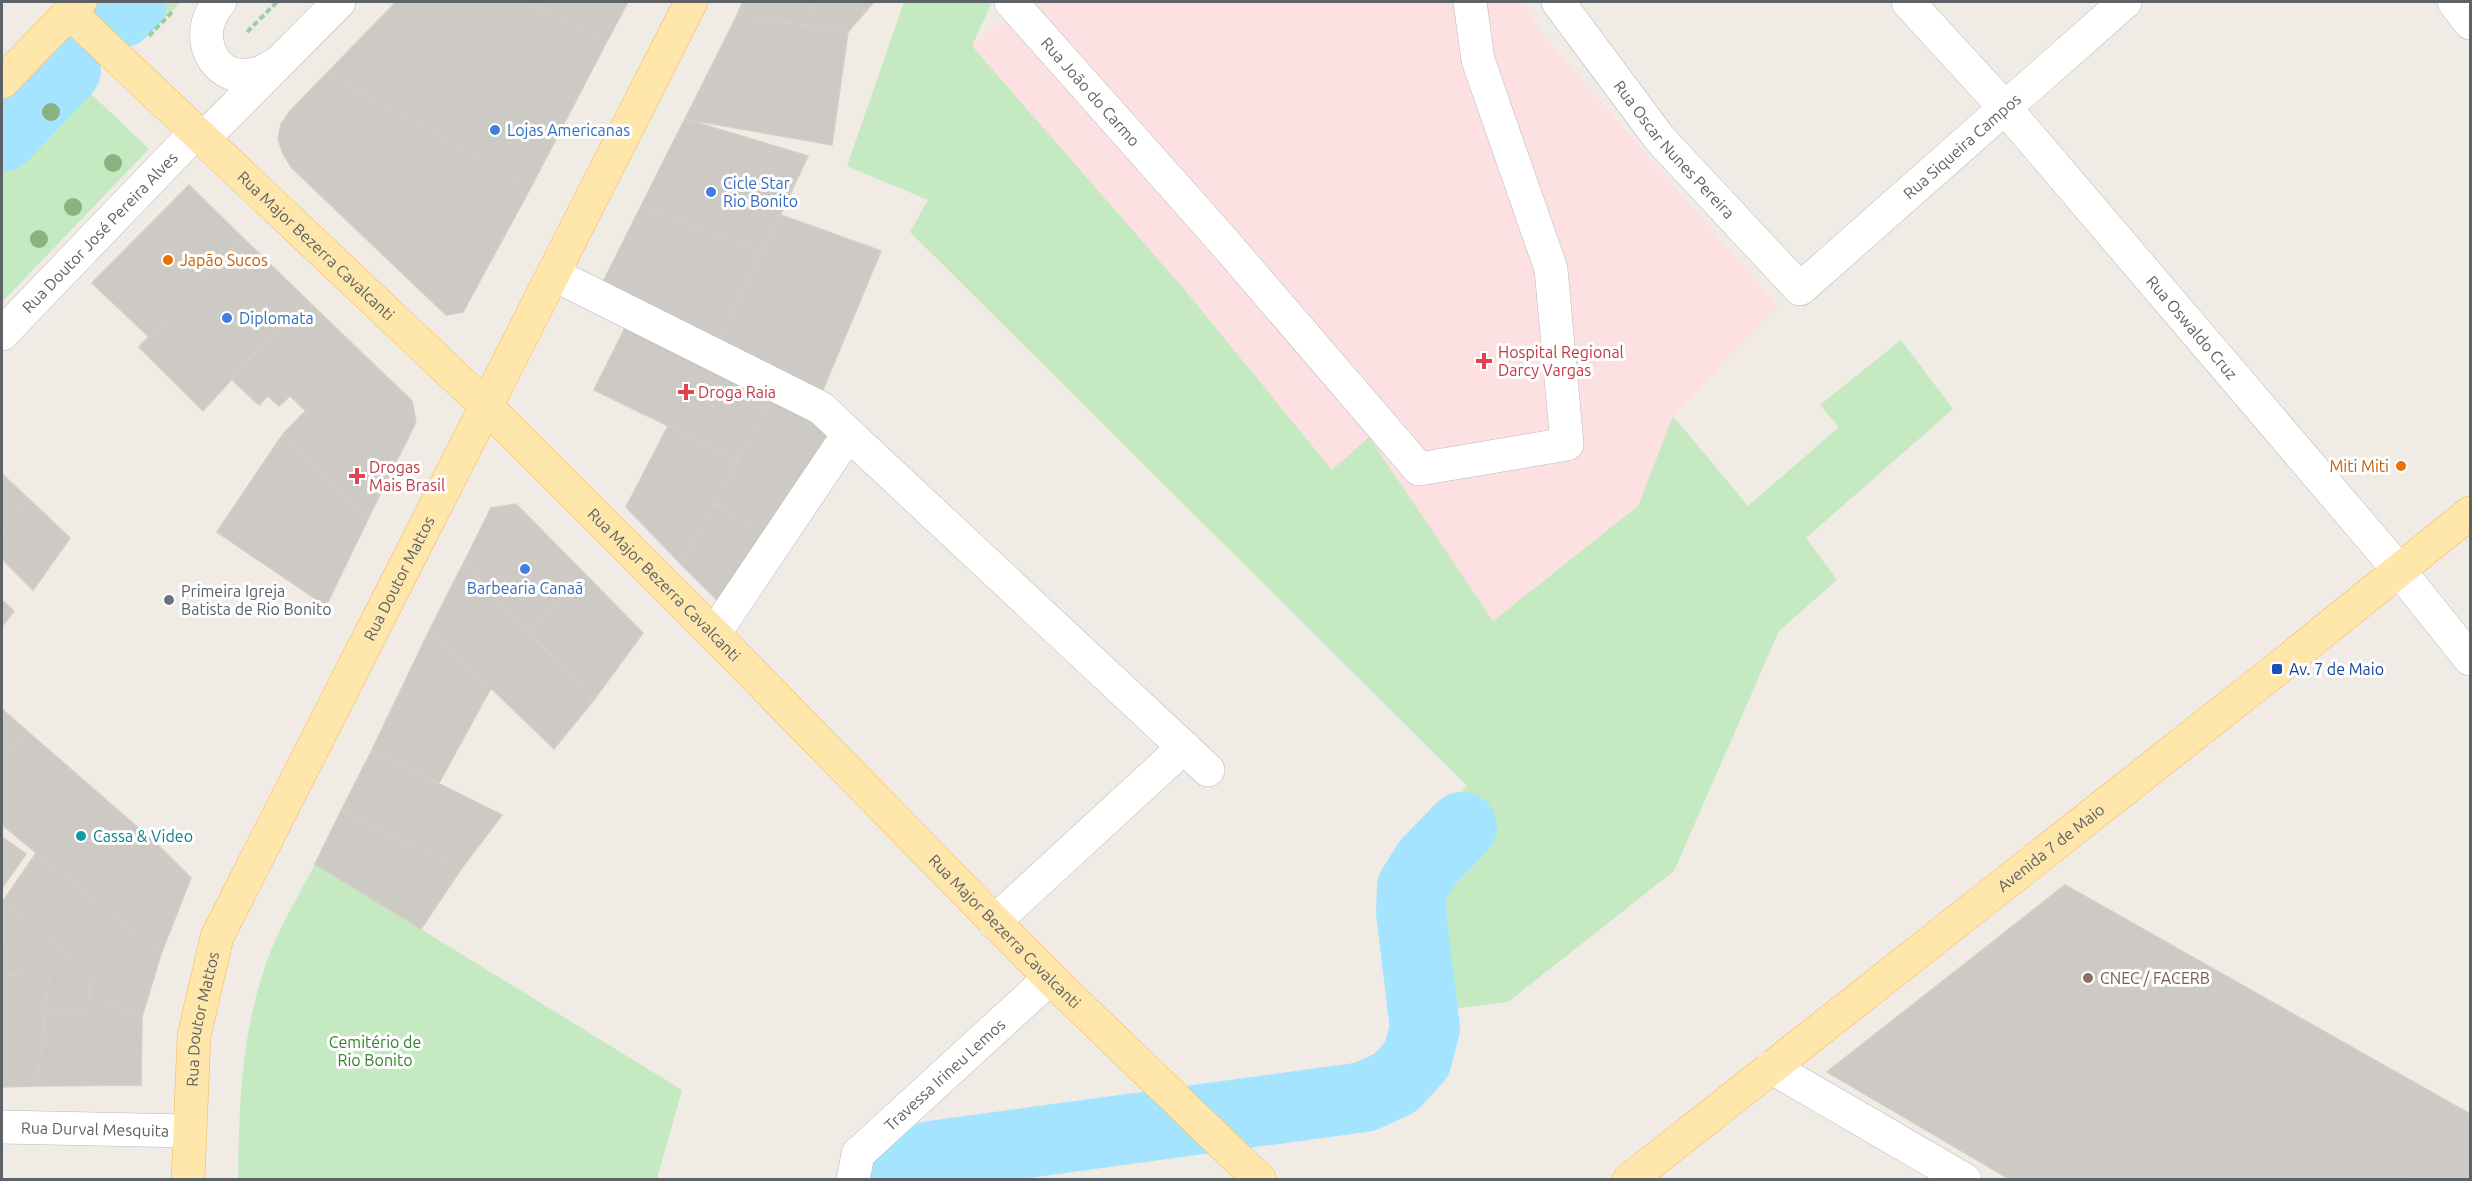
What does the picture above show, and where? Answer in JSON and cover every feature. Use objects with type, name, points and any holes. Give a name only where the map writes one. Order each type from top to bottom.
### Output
[{"type":"main road","name":"Rua Doutor Mattos","points":[[188,1179],[188,1131],[194,1036],[218,937],[691,2]]},
{"type":"main road","name":"Rua Major Bezerra Cavalcanti","points":[[69,5],[124,63],[486,406],[714,634],[1050,978],[1260,1179]]},
{"type":"main road","points":[[2,82],[69,5]]},
{"type":"main road","name":"Avenida 7 de Maio","points":[[1629,1179],[2277,669],[2470,513]]},
{"type":"street","points":[[220,2],[206,23],[206,44],[215,63],[233,74],[255,75],[278,63]]},
{"type":"street","name":"Rua Doutor José Pereira Alves","points":[[2,334],[200,134],[278,63],[339,2]]},
{"type":"street","name":"Rua João do Carmo","points":[[1011,2],[1170,181],[1419,469],[1567,444],[1551,269],[1478,60],[1470,2]]},
{"type":"street","name":"Rua Oscar Nunes Pereira","points":[[1558,2],[1660,139],[1800,289]]},
{"type":"street","name":"Rua Oswaldo Cruz","points":[[1908,2],[2006,109],[2398,569],[2470,659]]},
{"type":"street","name":"Rua Siqueira Campos","points":[[1800,289],[2125,2]]},
{"type":"street","points":[[2454,2],[2470,23]]},
{"type":"street","points":[[554,274],[821,408],[1208,771]]},
{"type":"street","points":[[714,634],[839,448],[847,442],[856,441]]},
{"type":"street","points":[[994,922],[1184,747]]},
{"type":"street","name":"Travessa Irineu Lemos","points":[[853,1179],[858,1155],[1050,978]]},
{"type":"street","points":[[1771,1067],[1965,1179]]},
{"type":"street","name":"Rua Durval Mesquita","points":[[2,1127],[188,1131]]},
{"type":"path","points":[[247,33],[278,2]]},
{"type":"path","points":[[124,63],[174,9]]},
{"type":"shaded area","name":"Hospital Regional Darcy Vargas","points":[[1022,2],[1523,2],[1543,35],[1778,306],[1673,416],[1638,506],[1493,621],[1369,438],[1332,471],[1184,289],[972,46]]},
{"type":"green space","points":[[132,2],[181,2],[145,38],[121,13]]},
{"type":"green space","points":[[904,2],[992,2],[972,46],[1184,289],[1332,470],[1369,437],[1493,621],[1638,506],[1673,416],[1748,506],[1839,427],[1820,405],[1901,340],[1953,409],[1806,538],[1837,580],[1779,631],[1674,871],[1508,1002],[1406,1015],[1393,919],[1393,884],[1410,853],[1467,786],[910,232],[928,200],[847,166]]},
{"type":"green space","points":[[66,70],[149,149],[2,302],[2,137]]},
{"type":"green space","name":"Cemitério de Rio Bonito","points":[[315,864],[682,1090],[657,1179],[238,1179],[243,1072],[257,993],[275,942]]},
{"type":"building","name":"Lojas Americanas","points":[[396,2],[525,2],[607,41],[531,187],[327,73]]},
{"type":"building","points":[[525,2],[628,2],[607,41]]},
{"type":"building","points":[[743,2],[809,2],[819,27],[737,15]]},
{"type":"building","points":[[809,2],[874,2],[848,32],[819,27]]},
{"type":"building","points":[[737,15],[848,32],[832,145],[685,119]]},
{"type":"building","points":[[327,73],[531,187],[463,312],[446,315],[292,168],[283,154],[278,139],[281,124],[291,110]]},
{"type":"building","points":[[685,119],[808,156],[763,252],[641,206]]},
{"type":"building","name":"Japão Sucos","points":[[189,185],[243,238],[149,337],[92,283]]},
{"type":"building","points":[[641,206],[763,252],[715,348],[599,290]]},
{"type":"building","points":[[781,215],[881,251],[819,399],[715,348]]},
{"type":"building","name":"Diplomata","points":[[243,238],[305,298],[203,411],[139,347]]},
{"type":"building","points":[[305,298],[362,353],[306,411],[290,396],[279,406],[268,396],[259,405],[231,379]]},
{"type":"building","name":"Droga Raia","points":[[629,320],[776,393],[738,460],[594,390]]},
{"type":"building","name":"Drogas Mais Brasil","points":[[362,353],[412,401],[416,422],[368,519],[283,434]]},
{"type":"building","points":[[776,393],[835,428],[763,533],[714,504]]},
{"type":"building","points":[[668,426],[738,460],[681,564],[626,507]]},
{"type":"building","points":[[283,434],[368,519],[326,606],[217,532]]},
{"type":"building","points":[[2,474],[29,499],[2,533]]},
{"type":"building","points":[[29,499],[70,538],[33,590],[2,559],[2,533]]},
{"type":"building","name":"Barbearia Canaã","points":[[516,504],[586,575],[528,630],[464,562],[491,508]]},
{"type":"building","points":[[714,504],[763,533],[717,600],[681,564]]},
{"type":"building","points":[[464,562],[593,701],[554,749],[430,629]]},
{"type":"building","points":[[586,575],[643,633],[593,701],[528,630]]},
{"type":"building","points":[[2,600],[14,611],[2,626]]},
{"type":"building","points":[[430,629],[491,688],[439,783],[372,750]]},
{"type":"building","points":[[2,709],[27,731],[2,762]]},
{"type":"building","name":"Cassa & Video","points":[[27,731],[159,846],[191,878],[161,954],[2,825],[2,762]]},
{"type":"building","points":[[372,750],[502,815],[461,869],[341,811]]},
{"type":"building","points":[[341,811],[461,869],[421,929],[315,864]]},
{"type":"building","points":[[2,837],[26,854],[2,888]]},
{"type":"building","points":[[36,853],[161,954],[142,1017],[89,995],[91,973],[3,901]]},
{"type":"building","name":"CNEC / FACERB","points":[[2065,885],[2470,1114],[2470,1178],[2011,1180],[1827,1072]]},
{"type":"building","points":[[3,901],[91,973],[87,1011],[45,1013],[49,976],[2,975]]},
{"type":"building","points":[[2,975],[49,976],[37,1086],[2,1087]]},
{"type":"building","points":[[89,995],[142,1017],[141,1085],[37,1086],[45,1013],[87,1011]]},
{"type":"waterway","points":[[121,13],[132,2]]},
{"type":"waterway","points":[[2,137],[66,70]]},
{"type":"waterway","points":[[901,1180],[910,1167],[931,1156],[1364,1097],[1395,1083],[1417,1059],[1425,1028],[1411,912],[1412,887],[1427,863],[1462,827]]},
{"type":"place","name":"Lojas Americanas","points":[[495,130]]},
{"type":"place","name":"Cicle Star Rio Bonito","points":[[711,192]]},
{"type":"place","name":"Japão Sucos","points":[[168,260]]},
{"type":"place","name":"Diplomata","points":[[227,318]]},
{"type":"place","name":"Hospital Regional Darcy Vargas","points":[[1484,361]]},
{"type":"place","name":"Droga Raia","points":[[686,392]]},
{"type":"place","name":"Miti Miti","points":[[2401,466]]},
{"type":"place","name":"Drogas Mais Brasil","points":[[357,476]]},
{"type":"place","name":"Barbearia Canaã","points":[[525,569]]},
{"type":"place","name":"Primeira Igreja Batista de Rio Bonito","points":[[169,600]]},
{"type":"place","name":"Av. 7 de Maio","points":[[2277,669]]},
{"type":"place","name":"Cassa & Video","points":[[81,836]]},
{"type":"place","name":"CNEC / FACERB","points":[[2088,978]]}]
